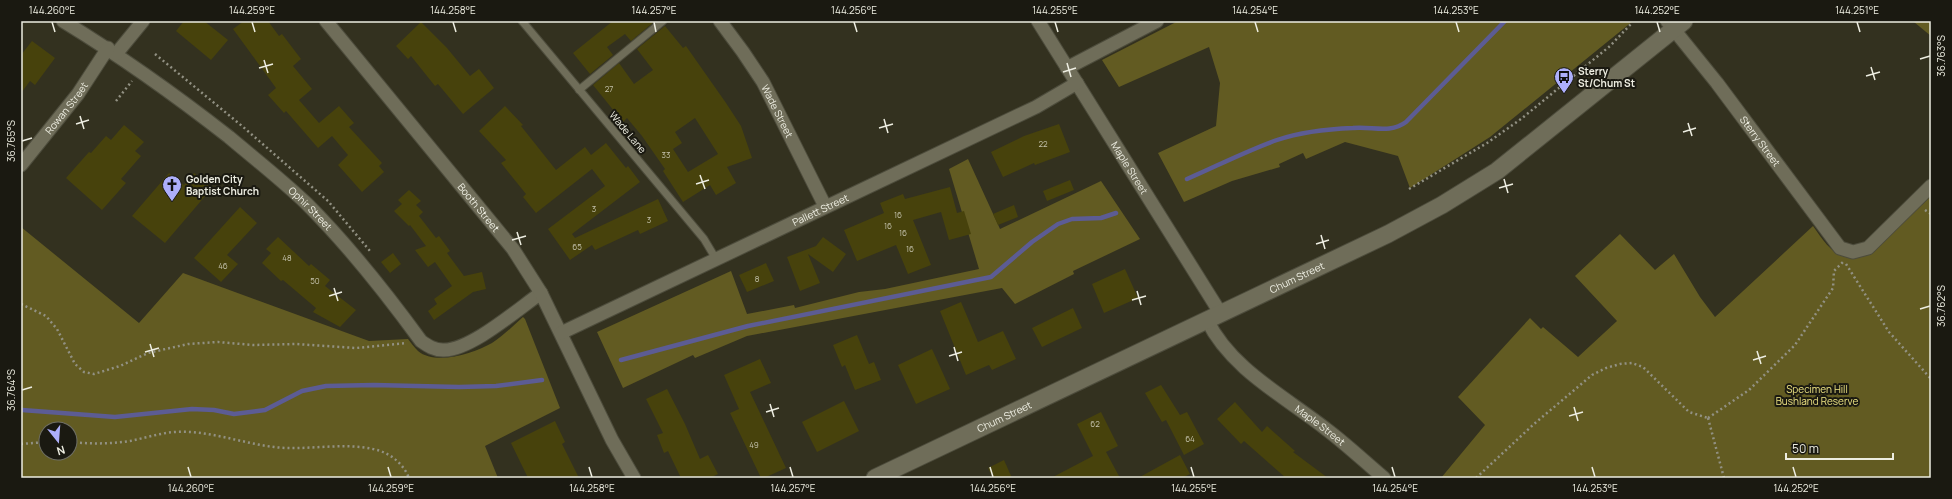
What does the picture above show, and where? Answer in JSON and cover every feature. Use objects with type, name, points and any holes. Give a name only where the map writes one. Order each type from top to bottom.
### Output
[{"type":"street","name":"Ophir Street","points":[[63,21],[112,51],[172,93],[285,183],[329,227],[361,263],[421,341],[431,348],[444,350],[460,348],[474,341],[541,293]]},
{"type":"street","name":"Rowan Street","points":[[21,165],[112,51],[143,21]]},
{"type":"street","name":"Booth Street","points":[[326,21],[496,226],[513,249],[541,293],[612,440],[634,478]]},
{"type":"street","name":"Wade Street","points":[[720,21],[763,82],[825,206]]},
{"type":"street","name":"Maple Street","points":[[1038,21],[1214,317],[1223,346],[1272,390],[1326,429],[1384,478]]},
{"type":"street","points":[[1067,68],[1157,21]]},
{"type":"street","name":"Sterry Street","points":[[1675,24],[1845,256]]},
{"type":"street","name":"Chum Street","points":[[881,477],[1416,220],[1471,189],[1526,148],[1675,24]]},
{"type":"street","name":"Pallett Street","points":[[561,333],[825,206],[1036,108],[1076,83]]},
{"type":"street","points":[[1845,256],[1861,251],[1874,243],[1931,186]]},
{"type":"lane","name":"Wade Lane","points":[[522,21],[704,239],[716,259]]},
{"type":"lane","points":[[579,90],[663,21]]},
{"type":"path","points":[[1409,189],[1487,143],[1521,119],[1610,46],[1631,24]]},
{"type":"path","points":[[116,100],[132,81]]},
{"type":"path","points":[[1708,418],[1749,390],[1795,345],[1833,288],[1834,271],[1845,256],[1889,332],[1931,379]]},
{"type":"path","points":[[21,304],[46,316],[57,329],[75,364],[84,372],[94,374],[120,366],[148,353],[188,344],[218,342],[296,344],[356,348],[421,341]]},
{"type":"path","points":[[1478,477],[1534,424],[1592,375],[1606,368],[1620,364],[1632,363],[1643,367],[1689,412],[1708,418]]},
{"type":"path","points":[[1708,418],[1717,458],[1724,478]]},
{"type":"path","points":[[78,442],[108,444],[175,432],[190,432],[274,447],[305,449],[354,447],[374,448],[390,454],[400,463],[409,478]]},
{"type":"path","points":[[21,444],[38,443]]},
{"type":"green space","points":[[1178,21],[1633,21],[1490,137],[1410,188],[1398,156],[1345,142],[1306,159],[1303,153],[1279,164],[1280,167],[1232,181],[1184,202],[1158,153],[1216,126],[1220,83],[1209,47],[1119,87],[1102,60]]},
{"type":"green space","points":[[1931,21],[1931,36],[1914,22]]},
{"type":"green space","points":[[968,159],[1000,229],[1101,181],[1140,239],[1073,271],[1074,274],[1015,304],[1002,288],[747,336],[695,358],[693,355],[623,388],[597,332],[731,271],[747,314],[794,305],[795,308],[859,292],[885,289],[979,269],[949,169]]},
{"type":"green space","name":"Specimen Hill Bushland Reserve","points":[[1931,196],[1931,478],[1441,478],[1485,425],[1458,397],[1530,318],[1541,329],[1543,327],[1578,357],[1617,321],[1575,276],[1620,234],[1655,270],[1674,254],[1700,297],[1715,317],[1813,226],[1830,248],[1837,253],[1852,258],[1861,256],[1871,252]]},
{"type":"green space","points":[[21,227],[139,323],[183,273],[369,341],[408,339],[418,351],[435,357],[445,358],[465,354],[484,347],[500,337],[523,317],[560,408],[485,446],[498,478],[21,478]]},
{"type":"building","points":[[184,21],[204,21],[228,40],[211,60],[176,31]]},
{"type":"building","points":[[244,21],[268,21],[279,36],[282,34],[301,59],[293,66],[312,89],[299,100],[319,123],[339,106],[354,123],[349,127],[382,163],[379,166],[384,172],[362,192],[338,165],[348,155],[332,136],[318,148],[286,111],[284,113],[268,95],[276,88],[233,29]]},
{"type":"building","points":[[613,21],[655,21],[631,41],[625,34],[607,47],[613,55],[590,74],[573,53]]},
{"type":"building","points":[[421,22],[447,48],[470,76],[479,69],[494,88],[463,114],[438,84],[435,86],[411,56],[408,59],[396,46]]},
{"type":"building","points":[[665,26],[683,48],[686,46],[741,126],[752,158],[727,167],[736,183],[716,195],[710,185],[683,202],[663,171],[665,169],[642,136],[627,118],[623,122],[593,85],[619,63],[634,84],[653,70],[637,49]],"holes":[[[695,118],[718,154],[688,172],[673,149],[682,143],[675,132]]]},
{"type":"building","points":[[32,41],[55,58],[35,85],[30,81],[21,93],[21,55]]},
{"type":"building","points":[[505,106],[523,125],[521,126],[556,170],[585,147],[591,155],[606,143],[626,168],[628,166],[640,182],[572,234],[575,238],[658,199],[668,221],[640,234],[638,230],[595,250],[592,245],[570,260],[548,229],[605,186],[592,169],[536,213],[523,197],[526,194],[501,163],[506,160],[479,131]]},
{"type":"building","points":[[1059,124],[1070,152],[1035,165],[1034,163],[1003,177],[991,152],[1024,136]]},
{"type":"building","points":[[124,125],[144,142],[135,151],[141,156],[121,179],[126,183],[102,210],[66,178],[89,152],[91,153],[106,136],[111,140]]},
{"type":"building","name":"Golden City Baptist Church","points":[[169,173],[184,185],[194,173],[212,188],[165,243],[132,216]]},
{"type":"building","points":[[1070,180],[1074,190],[1047,201],[1043,191]]},
{"type":"building","points":[[950,187],[957,213],[964,211],[971,234],[949,240],[941,212],[913,220],[931,265],[908,274],[896,245],[857,261],[844,230],[884,213],[880,203],[903,194],[905,199]]},
{"type":"building","points":[[409,190],[421,201],[416,205],[423,212],[419,216],[436,238],[439,236],[450,251],[447,253],[464,276],[482,272],[486,289],[473,292],[434,320],[428,311],[437,304],[434,299],[452,286],[435,262],[428,267],[415,250],[426,246],[410,225],[409,226],[394,211],[402,204],[398,200]]},
{"type":"building","points":[[1014,205],[1018,217],[998,225],[993,214]]},
{"type":"building","points":[[240,207],[257,223],[227,255],[238,264],[221,282],[194,258]]},
{"type":"building","points":[[278,237],[309,266],[311,264],[330,280],[325,286],[356,310],[340,327],[313,312],[316,308],[283,280],[281,281],[262,263],[271,253],[266,249]]},
{"type":"building","points":[[823,237],[846,254],[833,272],[808,254],[820,283],[800,291],[787,257],[816,246]]},
{"type":"building","points":[[393,253],[401,264],[390,273],[381,262]]},
{"type":"building","points":[[766,263],[774,281],[747,292],[739,275]]},
{"type":"building","points":[[1125,269],[1138,298],[1104,313],[1092,284]]},
{"type":"building","points":[[961,302],[978,342],[1003,331],[1016,359],[992,370],[989,365],[966,375],[940,311]]},
{"type":"building","points":[[1073,308],[1082,328],[1042,347],[1032,328]]},
{"type":"building","points":[[857,335],[869,364],[874,362],[881,380],[855,390],[845,365],[842,367],[833,345]]},
{"type":"building","points":[[932,349],[950,389],[916,404],[898,365]]},
{"type":"building","points":[[760,359],[771,383],[750,392],[786,468],[764,478],[761,478],[730,413],[739,409],[724,375]]},
{"type":"building","points":[[1161,385],[1180,415],[1187,412],[1204,444],[1184,455],[1166,420],[1162,422],[1145,393]]},
{"type":"building","points":[[667,389],[685,424],[700,459],[708,455],[718,474],[710,478],[681,478],[668,451],[664,453],[657,435],[663,433],[646,399]]},
{"type":"building","points":[[844,401],[859,431],[817,452],[802,422]]},
{"type":"building","points":[[1235,402],[1262,432],[1267,426],[1295,451],[1293,452],[1328,478],[1286,478],[1244,441],[1241,444],[1217,419]]},
{"type":"building","points":[[1101,412],[1118,446],[1106,452],[1120,478],[1051,478],[1093,456],[1077,424]]},
{"type":"building","points":[[555,421],[565,442],[562,444],[579,478],[528,478],[511,443]]},
{"type":"building","points":[[1180,455],[1190,474],[1182,478],[1138,478]]},
{"type":"building","points":[[1004,460],[1012,478],[993,478],[988,468]]},
{"type":"waterway","points":[[1187,179],[1254,149],[1286,137],[1344,128],[1387,129],[1400,126],[1406,122],[1505,21]]},
{"type":"waterway","points":[[621,360],[748,326],[991,277],[1032,242],[1058,224],[1072,219],[1101,218],[1116,213]]},
{"type":"waterway","points":[[22,410],[115,417],[192,409],[214,410],[234,414],[265,410],[302,391],[326,386],[496,386],[542,380]]},
{"type":"place","name":"Sterry St/Chum St","points":[[1564,94]]},
{"type":"place","name":"Golden City Baptist Church","points":[[172,202]]}]
